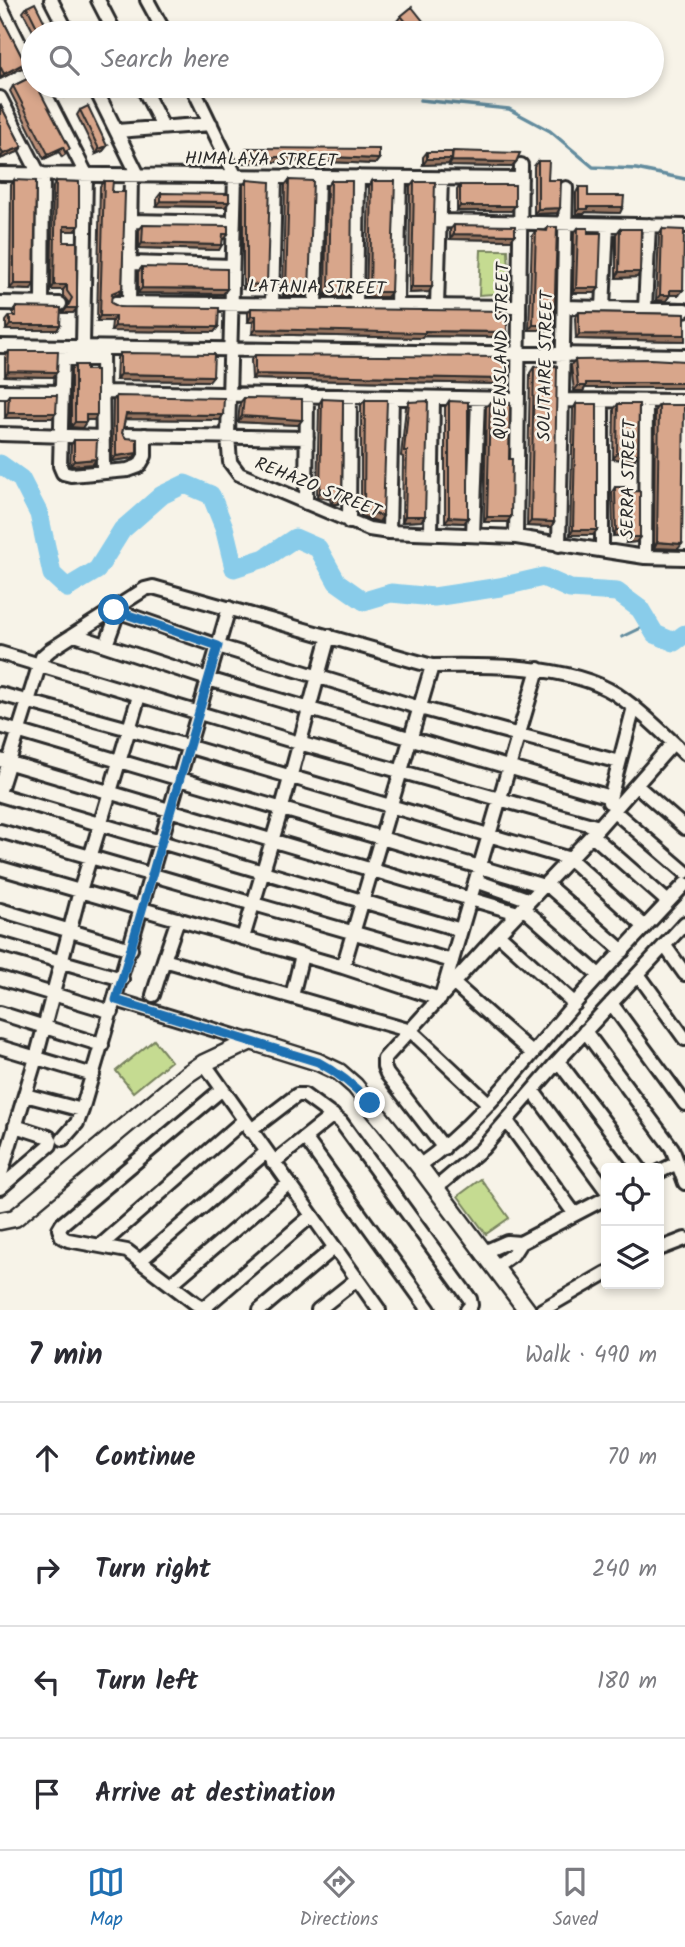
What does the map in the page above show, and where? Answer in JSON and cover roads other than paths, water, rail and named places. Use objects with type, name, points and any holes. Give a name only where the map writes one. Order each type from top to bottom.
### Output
[{"type":"street","points":[[51,0],[62,21]]},
{"type":"street","points":[[98,0],[109,21]]},
{"type":"street","points":[[147,0],[158,21]]},
{"type":"street","points":[[0,5],[21,47]]},
{"type":"street","points":[[0,98],[41,174],[42,304]]},
{"type":"street","points":[[47,98],[86,174],[83,347]]},
{"type":"street","points":[[100,98],[117,131],[134,175],[130,263],[232,266]]},
{"type":"street","points":[[148,98],[163,127]]},
{"type":"street","points":[[198,98],[234,175]]},
{"type":"street","points":[[117,131],[211,124]]},
{"type":"street","name":"QUEENSLAND STREET","points":[[516,537],[521,165]]},
{"type":"street","points":[[0,174],[0,183]]},
{"type":"street","name":"HIMALAYA STREET","points":[[0,174],[521,179]]},
{"type":"street","name":"REHAZO STREET","points":[[234,175],[228,436],[230,462],[239,474],[369,529],[516,537],[645,557],[685,558]]},
{"type":"street","points":[[272,304],[275,177]]},
{"type":"street","points":[[315,305],[318,177]]},
{"type":"street","points":[[356,305],[358,177]]},
{"type":"street","points":[[397,306],[400,178]]},
{"type":"street","points":[[437,306],[441,178]]},
{"type":"street","name":"SOLITAIRE STREET","points":[[559,545],[566,188]]},
{"type":"street","points":[[131,221],[233,223]]},
{"type":"street","points":[[440,221],[685,226]]},
{"type":"street","points":[[603,308],[607,225]]},
{"type":"street","points":[[645,309],[649,225]]},
{"type":"street","name":"LATANIA STREET","points":[[130,263],[122,303],[519,307]]},
{"type":"street","points":[[0,303],[60,304]]},
{"type":"street","points":[[564,307],[685,310],[685,304]]},
{"type":"street","points":[[0,346],[102,354],[229,350],[685,355]]},
{"type":"street","points":[[63,353],[83,347],[102,354]]},
{"type":"street","points":[[63,353],[60,436],[60,466],[63,473],[128,470],[139,466],[145,456],[145,435]]},
{"type":"street","points":[[102,354],[103,472]]},
{"type":"street","points":[[0,391],[62,392]]},
{"type":"street","points":[[102,392],[518,400]]},
{"type":"street","points":[[306,503],[307,396]]},
{"type":"street","points":[[349,522],[350,396]]},
{"type":"street","points":[[389,532],[392,397]]},
{"type":"street","points":[[431,534],[433,398]]},
{"type":"street","points":[[473,535],[478,399]]},
{"type":"street","points":[[562,400],[685,401]]},
{"type":"street","points":[[602,401],[602,550]]},
{"type":"street","name":"SERRA STREET","points":[[645,557],[646,401]]},
{"type":"street","points":[[0,434],[103,437]]},
{"type":"street","points":[[126,435],[307,438]]},
{"type":"street","points":[[461,930],[0,793],[4,761],[19,732],[42,657],[116,611],[145,589],[153,587],[432,666],[475,665],[538,669],[590,683],[613,692],[685,754]]},
{"type":"street","points":[[63,1139],[77,1123],[93,1075],[229,608]]},
{"type":"street","points":[[106,645],[116,611]]},
{"type":"street","points":[[116,611],[218,646],[420,708],[619,762]]},
{"type":"street","points":[[75,635],[208,679],[610,797]]},
{"type":"street","points":[[243,938],[329,636]]},
{"type":"street","points":[[0,653],[402,773],[500,800],[603,823],[685,872]]},
{"type":"street","points":[[344,967],[432,666]]},
{"type":"street","points":[[441,998],[538,669]]},
{"type":"street","points":[[0,694],[130,729],[570,859],[645,927]]},
{"type":"street","points":[[0,1177],[45,1026],[90,856],[139,696]]},
{"type":"street","points":[[603,823],[634,708]]},
{"type":"street","points":[[0,726],[281,811],[545,885],[623,951]]},
{"type":"street","points":[[444,1148],[387,1074],[384,1059],[603,823],[673,743]]},
{"type":"street","points":[[4,761],[470,898],[524,907]]},
{"type":"street","points":[[636,785],[685,828]]},
{"type":"street","points":[[603,823],[668,902]]},
{"type":"street","points":[[0,831],[452,961]]},
{"type":"street","points":[[0,868],[344,967],[441,998]]},
{"type":"street","points":[[476,881],[524,907],[600,976]]},
{"type":"street","points":[[419,1166],[444,1148],[489,1104],[575,1004],[685,884]]},
{"type":"street","points":[[0,910],[131,948]]},
{"type":"street","points":[[153,995],[178,919]]},
{"type":"street","points":[[443,1182],[474,1157],[685,923]]},
{"type":"street","points":[[498,934],[575,1004]]},
{"type":"street","points":[[0,944],[122,979]]},
{"type":"street","points":[[665,946],[685,974]]},
{"type":"street","points":[[292,996],[302,955]]},
{"type":"street","points":[[164,960],[411,1031],[489,1104]]},
{"type":"street","points":[[638,974],[685,1038]]},
{"type":"street","points":[[0,978],[53,995],[114,1006],[295,1053],[339,1072],[355,1086],[419,1166],[527,1310]]},
{"type":"street","points":[[453,984],[532,1053]]},
{"type":"street","points":[[611,1003],[685,1104]]},
{"type":"street","points":[[0,1013],[102,1045]]},
{"type":"street","points":[[585,1031],[671,1149],[685,1183]]},
{"type":"street","points":[[0,1222],[15,1218],[186,1075],[204,1063],[251,1041]]},
{"type":"street","points":[[0,1047],[93,1075]]},
{"type":"street","points":[[558,1061],[635,1163]]},
{"type":"street","points":[[204,1063],[246,1126],[379,1310]]},
{"type":"street","points":[[221,1090],[62,1224],[59,1229],[64,1239],[127,1251],[205,1309],[311,1216]]},
{"type":"street","points":[[533,1091],[601,1183]]},
{"type":"street","points":[[25,1095],[82,1110]]},
{"type":"street","points":[[100,1246],[246,1126],[297,1095],[304,1095],[341,1122],[470,1299],[471,1305],[467,1310]]},
{"type":"street","points":[[141,1260],[269,1158],[305,1138],[333,1115]]},
{"type":"street","points":[[507,1121],[574,1213]]},
{"type":"street","points":[[0,1188],[50,1145],[51,1141],[50,1137],[15,1126]]},
{"type":"street","points":[[305,1138],[429,1310]]},
{"type":"street","points":[[664,1170],[677,1163]]},
{"type":"street","points":[[171,1284],[288,1184]]},
{"type":"street","points":[[495,1267],[513,1254],[520,1244],[601,1200]]},
{"type":"street","points":[[664,1247],[685,1239]]},
{"type":"street","points":[[484,1252],[507,1242],[520,1244]]},
{"type":"street","points":[[260,1310],[334,1248]]},
{"type":"street","points":[[542,1310],[601,1276]]},
{"type":"street","points":[[318,1310],[357,1279]]},
{"type":"waterway","points":[[420,100],[509,109],[550,131],[593,167],[636,169],[685,179]]},
{"type":"waterway","points":[[0,464],[21,479],[39,514],[52,574],[67,588],[97,570],[122,530],[162,495],[185,484],[211,495],[224,527],[234,568],[265,558],[295,538],[318,548],[337,582],[364,601],[391,593],[434,597],[543,577],[570,589],[617,592],[640,609],[655,634],[674,642],[685,634]]},
{"type":"waterway","points":[[622,637],[649,624]]}]
